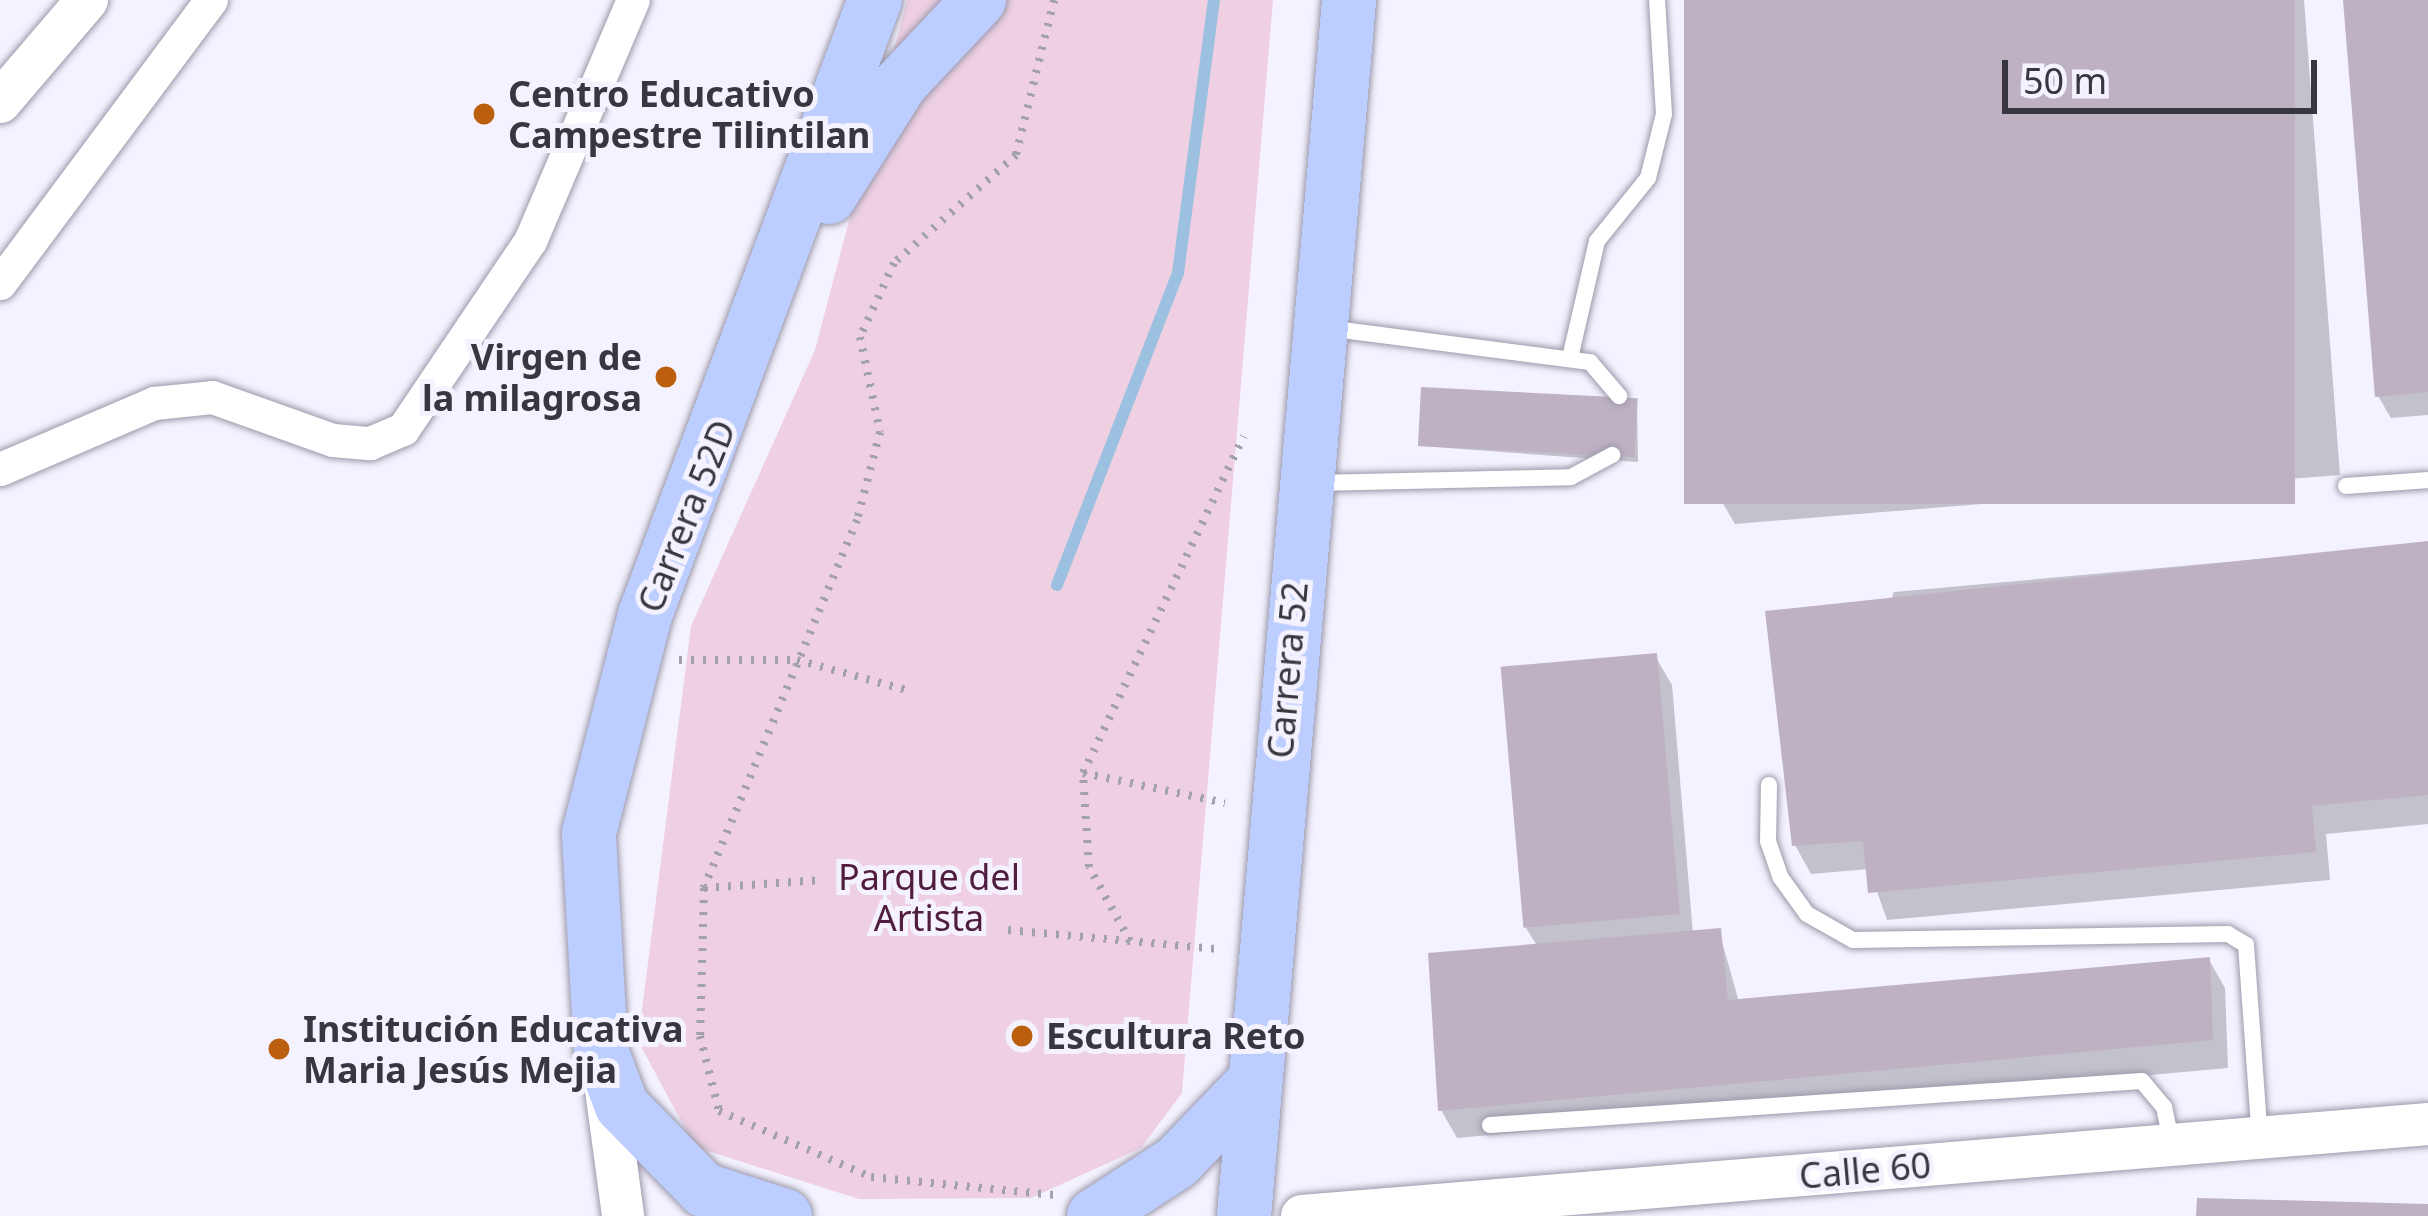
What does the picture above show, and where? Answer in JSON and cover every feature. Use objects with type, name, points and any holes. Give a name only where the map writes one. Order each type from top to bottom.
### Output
[{"type":"main road","name":"Carrera 52D","points":[[601,1051],[590,833],[633,659],[708,469],[875,0]]},
{"type":"main road","name":"Carrera 52","points":[[1315,0],[1330,123]]},
{"type":"main road","name":"Carrera 52","points":[[1244,1216],[1330,123],[1348,0]]},
{"type":"main road","points":[[708,469],[862,136],[972,6]]},
{"type":"main road","points":[[601,1051],[622,1106],[657,1154],[704,1190],[785,1216]]},
{"type":"main road","points":[[1084,1206],[1166,1170],[1255,1081]]},
{"type":"street","points":[[0,102],[87,0]]},
{"type":"street","points":[[0,283],[211,0]]},
{"type":"street","points":[[0,469],[154,403],[212,398],[333,440],[370,443],[403,429],[530,241],[633,0]]},
{"type":"street","points":[[601,1051],[623,1216]]},
{"type":"street","name":"Calle 60","points":[[1302,1216],[2428,1124]]},
{"type":"lane","points":[[1570,358],[1597,242],[1648,178],[1664,114],[1657,0]]},
{"type":"lane","points":[[1314,326],[1590,362],[1619,396]]},
{"type":"lane","points":[[1302,484],[1571,477],[1612,455]]},
{"type":"lane","points":[[2346,487],[2428,480]]},
{"type":"lane","points":[[1769,785],[1768,841],[1781,878],[1807,914],[1853,940],[2228,934],[2246,944],[2260,1138]]},
{"type":"lane","points":[[1490,1125],[2142,1081],[2164,1107],[2172,1146]]},
{"type":"path","points":[[1054,0],[1016,155],[894,263],[860,337],[880,432],[797,661],[704,888],[700,1036],[718,1112],[871,1177],[1084,1206]]},
{"type":"path","points":[[1130,941],[1089,867],[1083,772],[1244,436]]},
{"type":"path","points":[[633,659],[797,661],[908,690]]},
{"type":"path","points":[[1083,772],[1226,803]]},
{"type":"path","points":[[704,888],[822,880]]},
{"type":"path","points":[[1008,930],[1218,949]]},
{"type":"green space","name":"Parque del Artista","points":[[907,0],[1273,0],[1182,1093],[1141,1148],[1031,1198],[859,1199],[695,1147],[638,1041],[691,626],[815,350]]},
{"type":"building","points":[[1684,0],[2295,0],[2295,504],[1684,504]]},
{"type":"building","points":[[2343,0],[2428,0],[2428,392],[2375,397]]},
{"type":"building","points":[[1421,387],[1638,398],[1635,457],[1418,446]]},
{"type":"building","points":[[2428,541],[2428,795],[2312,806],[2316,852],[1868,893],[1863,841],[1792,846],[1765,611]]},
{"type":"building","points":[[1657,653],[1680,914],[1523,928],[1501,667]]},
{"type":"building","points":[[1721,928],[1728,1000],[2210,957],[2213,1040],[1438,1111],[1428,953]]},
{"type":"building","points":[[2197,1198],[2428,1204],[2428,1216],[2196,1216]]},
{"type":"waterway","points":[[1057,585],[1178,273],[1214,0]]},
{"type":"place","name":"Centro Educativo Campestre Tilintilan","points":[[484,114]]},
{"type":"place","name":"Virgen de la milagrosa","points":[[666,377]]},
{"type":"place","name":"Escultura Reto","points":[[1022,1036]]},
{"type":"place","name":"Institución Educativa Maria Jesús Mejia","points":[[279,1049]]}]
